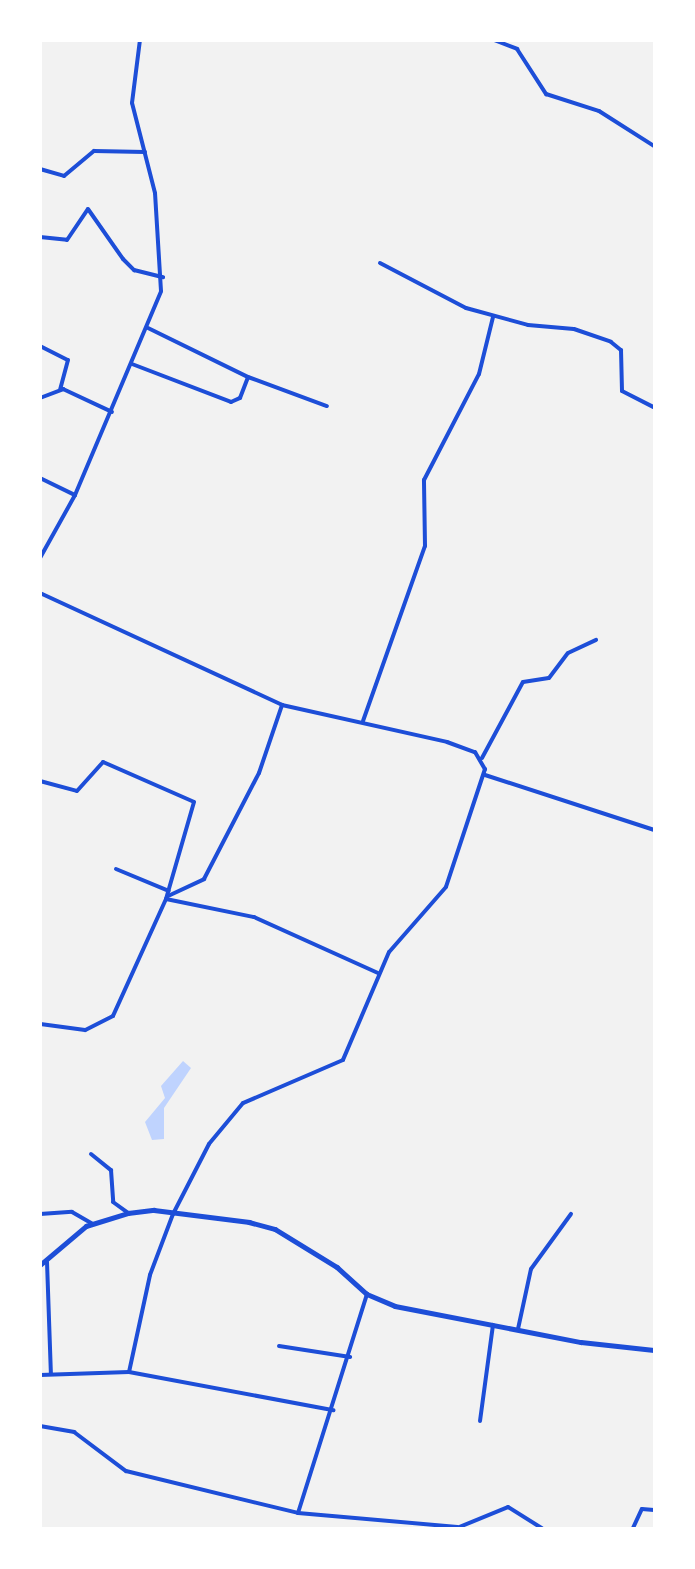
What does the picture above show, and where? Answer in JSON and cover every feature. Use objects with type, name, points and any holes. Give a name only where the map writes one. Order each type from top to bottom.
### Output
[{"type":"street","points":[[40,558],[75,495],[112,412],[148,328],[163,278],[155,193],[131,94],[140,40]]},
{"type":"street","points":[[494,40],[517,49],[546,94],[599,111],[654,146]]},
{"type":"street","points":[[40,170],[64,176],[94,151],[145,152]]},
{"type":"street","points":[[40,237],[67,240],[88,209],[123,259],[140,272],[163,278]]},
{"type":"street","points":[[380,263],[440,297],[493,317],[574,329],[617,345],[622,391],[654,408]]},
{"type":"street","points":[[363,721],[425,546],[428,467],[479,374],[493,317]]},
{"type":"street","points":[[148,328],[248,377],[327,406]]},
{"type":"street","points":[[40,346],[68,360],[60,388],[40,398]]},
{"type":"street","points":[[132,364],[231,402],[240,398],[248,377]]},
{"type":"street","points":[[60,388],[112,412]]},
{"type":"street","points":[[40,478],[75,495]]},
{"type":"street","points":[[40,592],[282,705],[363,721],[447,742],[482,758]]},
{"type":"street","points":[[129,1372],[150,1275],[173,1214],[231,1114],[261,1094],[343,1060],[378,973],[401,937],[442,895],[485,775],[482,758],[523,682],[549,678],[568,653],[596,640]]},
{"type":"street","points":[[167,898],[204,879],[259,773],[282,705]]},
{"type":"street","points":[[40,781],[77,791],[103,762],[190,796],[193,808],[167,898],[108,1022],[79,1030],[40,1024]]},
{"type":"street","points":[[485,775],[654,830]]},
{"type":"street","points":[[116,869],[169,891]]},
{"type":"street","points":[[167,898],[254,917],[378,973]]},
{"type":"street","points":[[91,1154],[111,1170],[113,1202],[128,1213]]},
{"type":"street","points":[[40,1214],[72,1212],[93,1224]]},
{"type":"street","points":[[40,1265],[93,1224],[128,1213],[173,1214],[275,1229],[337,1267],[367,1294],[423,1314],[654,1350]]},
{"type":"street","points":[[518,1329],[531,1269],[571,1214]]},
{"type":"street","points":[[46,1262],[51,1374]]},
{"type":"street","points":[[298,1513],[350,1357],[367,1294]]},
{"type":"street","points":[[480,1421],[493,1325]]},
{"type":"street","points":[[279,1346],[350,1357]]},
{"type":"street","points":[[40,1375],[129,1372],[333,1410]]},
{"type":"street","points":[[40,1426],[74,1432],[126,1471],[298,1513],[457,1528],[508,1508],[542,1528]]},
{"type":"street","points":[[633,1528],[642,1509],[654,1510]]},
{"type":"water","points":[[183,1061],[191,1068],[164,1108],[164,1139],[152,1140],[145,1122],[165,1098],[161,1086]]}]
